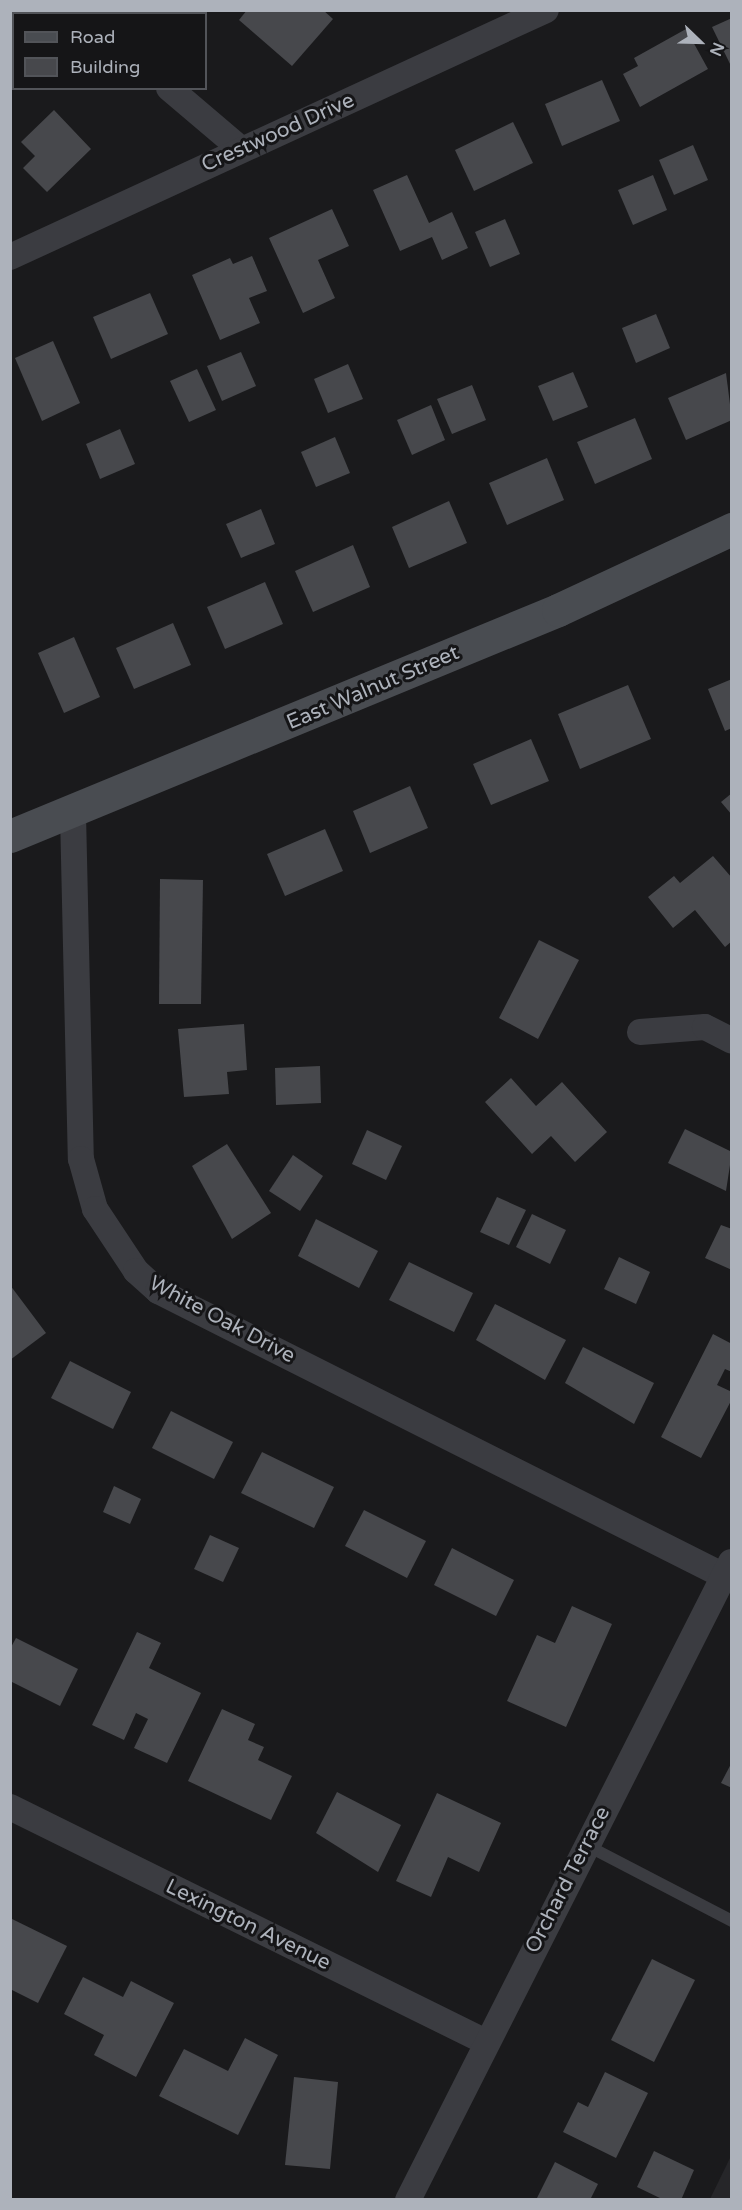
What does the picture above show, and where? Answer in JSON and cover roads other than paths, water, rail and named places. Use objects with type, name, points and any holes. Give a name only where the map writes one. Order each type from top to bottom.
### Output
[{"type":"street","name":"Crestwood Drive","points":[[10,257],[546,10]]},
{"type":"street","points":[[171,90],[241,149]]},
{"type":"street","name":"East Walnut Street","points":[[10,836],[73,814],[558,610],[732,529]]},
{"type":"street","name":"White Oak Drive","points":[[73,814],[81,1159],[94,1209],[136,1271],[158,1291],[729,1572]]},
{"type":"street","points":[[640,1032],[705,1028],[732,1041]]},
{"type":"street","name":"Orchard Terrace","points":[[408,2199],[586,1845],[729,1572]]},
{"type":"street","name":"Lexington Avenue","points":[[10,1807],[486,2042]]},
{"type":"lane","points":[[586,1845],[732,1921]]}]
